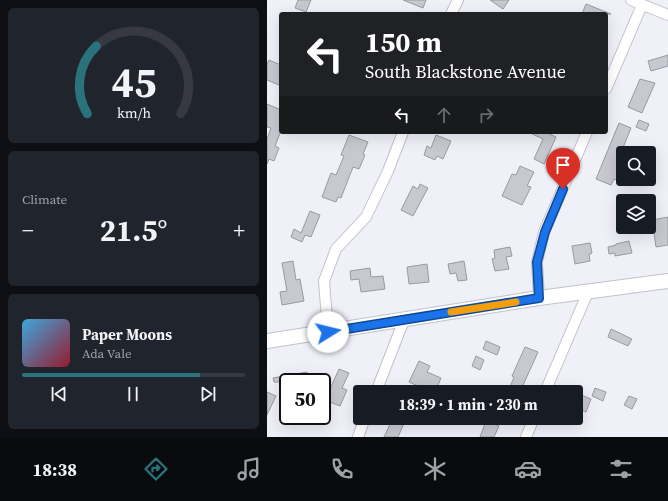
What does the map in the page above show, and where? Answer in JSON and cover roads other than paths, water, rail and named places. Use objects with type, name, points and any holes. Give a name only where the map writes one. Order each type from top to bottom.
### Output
[{"type":"main road","points":[[267,341],[539,298],[668,280]]},
{"type":"street","points":[[452,12],[458,0]]},
{"type":"street","points":[[631,0],[668,15]]},
{"type":"street","points":[[608,84],[642,5]]},
{"type":"street","points":[[328,332],[324,281],[337,249],[366,217],[388,171],[402,134]]},
{"type":"street","points":[[539,298],[537,262],[545,232],[586,134]]},
{"type":"street","points":[[548,385],[589,292]]},
{"type":"street","points":[[379,385],[404,320]]},
{"type":"street","points":[[358,437],[362,425]]},
{"type":"street","points":[[526,437],[531,425]]}]
